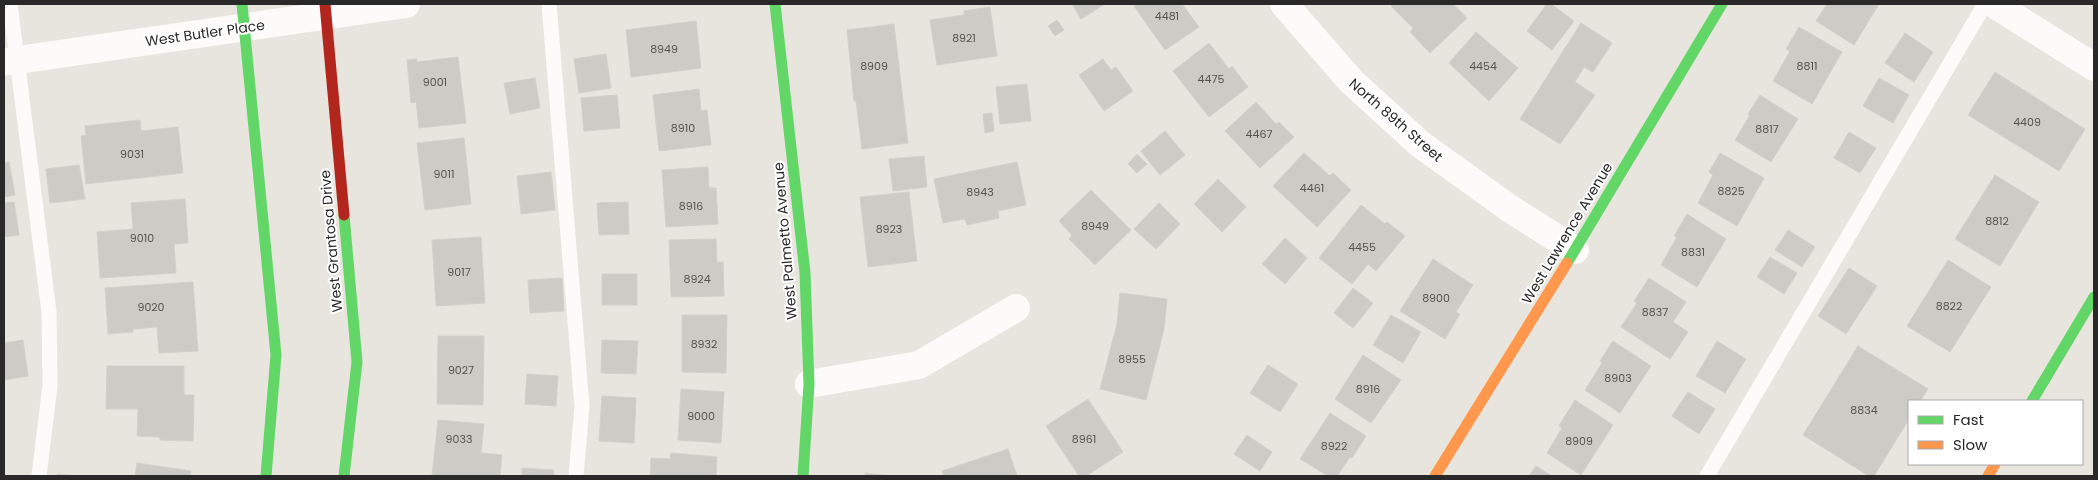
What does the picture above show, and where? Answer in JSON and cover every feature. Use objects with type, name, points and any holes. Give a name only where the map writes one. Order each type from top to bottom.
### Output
[{"type":"street","name":"West Butler Place","points":[[10,61],[243,15],[406,4]]},
{"type":"street","name":"West Palmetto Avenue","points":[[775,4],[805,273],[809,384],[803,476]]},
{"type":"street","name":"North 89th Street","points":[[1284,4],[1351,81],[1420,144],[1509,208],[1575,250]]},
{"type":"street","name":"West Lawrence Avenue","points":[[1435,476],[1575,250],[1722,4]]},
{"type":"street","points":[[1994,4],[2094,67]]},
{"type":"street","name":"West Grantosa Drive","points":[[325,9],[357,362],[344,476]]},
{"type":"street","points":[[243,15],[276,356],[266,476]]},
{"type":"street","points":[[2033,400],[2094,296]]},
{"type":"street","points":[[809,384],[919,365],[1016,308]]},
{"type":"street","points":[[1988,476],[1994,465]]},
{"type":"lane","points":[[10,4],[10,61],[49,312],[50,385],[39,476]]},
{"type":"lane","points":[[549,4],[582,406],[576,476]]},
{"type":"lane","points":[[1707,476],[1985,4]]},
{"type":"building","points":[[1072,4],[1105,4],[1081,19]]},
{"type":"building","points":[[1137,4],[1182,4],[1199,27],[1165,50],[1134,6]]},
{"type":"building","points":[[1393,4],[1453,4],[1467,18],[1430,53],[1410,32],[1413,28],[1391,6]]},
{"type":"building","points":[[1547,4],[1551,4],[1574,21],[1552,50],[1527,31]]},
{"type":"building","points":[[1827,4],[1879,4],[1854,45],[1816,21]]},
{"type":"building","points":[[990,7],[997,56],[937,65],[930,20],[964,15],[964,11]]},
{"type":"building","points":[[1057,20],[1064,30],[1055,36],[1048,26]]},
{"type":"building","points":[[696,21],[701,68],[631,77],[626,30]]},
{"type":"building","points":[[1581,23],[1612,43],[1593,72],[1584,67],[1575,82],[1595,95],[1560,144],[1520,119]]},
{"type":"building","points":[[894,24],[908,143],[862,149],[856,101],[854,101],[847,30]]},
{"type":"building","points":[[1799,27],[1842,52],[1812,104],[1773,81],[1790,51],[1786,49]]},
{"type":"building","points":[[1476,32],[1518,68],[1489,101],[1449,63]]},
{"type":"building","points":[[1905,33],[1933,52],[1914,82],[1885,63]]},
{"type":"building","points":[[1209,43],[1229,69],[1232,66],[1248,87],[1209,117],[1173,71]]},
{"type":"building","points":[[606,54],[611,88],[579,93],[574,59]]},
{"type":"building","points":[[458,57],[466,123],[419,128],[416,102],[411,103],[407,60],[417,59],[417,62]]},
{"type":"building","points":[[1103,59],[1111,70],[1116,67],[1133,91],[1104,111],[1079,75]]},
{"type":"building","points":[[1995,72],[2085,129],[2059,171],[1968,115]]},
{"type":"building","points":[[535,78],[540,108],[510,114],[504,83]]},
{"type":"building","points":[[1879,78],[1909,95],[1893,123],[1863,106]]},
{"type":"building","points":[[1027,84],[1031,121],[1000,124],[996,87]]},
{"type":"building","points":[[699,89],[701,111],[707,110],[711,145],[659,151],[653,95]]},
{"type":"building","points":[[617,95],[620,128],[584,131],[581,98]]},
{"type":"building","points":[[1760,95],[1798,119],[1771,162],[1735,140]]},
{"type":"building","points":[[1256,102],[1276,124],[1279,122],[1294,137],[1260,168],[1225,131]]},
{"type":"building","points":[[992,113],[994,131],[985,133],[983,114]]},
{"type":"building","points":[[140,120],[141,131],[178,127],[183,173],[86,184],[81,136],[86,135],[85,126]]},
{"type":"building","points":[[1165,131],[1185,155],[1160,175],[1141,151]]},
{"type":"building","points":[[1849,132],[1876,148],[1860,173],[1834,158]]},
{"type":"building","points":[[464,138],[471,204],[425,210],[417,143]]},
{"type":"building","points":[[1304,153],[1330,176],[1333,173],[1351,190],[1317,227],[1273,186]]},
{"type":"building","points":[[1720,153],[1764,178],[1737,226],[1698,203],[1713,175],[1709,172]]},
{"type":"building","points":[[1137,154],[1147,164],[1137,173],[1128,164]]},
{"type":"building","points":[[924,156],[927,187],[893,191],[889,159]]},
{"type":"building","points":[[9,162],[15,195],[4,197],[4,163]]},
{"type":"building","points":[[1017,162],[1026,205],[998,211],[999,218],[967,225],[965,219],[943,223],[934,179]]},
{"type":"building","points":[[79,165],[85,199],[50,203],[46,169]]},
{"type":"building","points":[[708,167],[709,188],[716,188],[718,224],[666,227],[662,170]]},
{"type":"building","points":[[551,172],[555,210],[521,214],[517,176]]},
{"type":"building","points":[[1995,175],[2039,202],[2000,266],[1955,239]]},
{"type":"building","points":[[1218,179],[1246,207],[1222,232],[1194,204]]},
{"type":"building","points":[[1091,190],[1131,230],[1095,265],[1069,239],[1072,235],[1059,221]]},
{"type":"building","points":[[909,192],[917,261],[868,267],[860,197]]},
{"type":"building","points":[[185,199],[188,243],[174,244],[176,273],[100,278],[97,232],[133,229],[131,203]]},
{"type":"building","points":[[14,202],[19,235],[4,237],[4,203]]},
{"type":"building","points":[[628,202],[629,234],[599,235],[597,203]]},
{"type":"building","points":[[1159,203],[1180,224],[1156,249],[1134,229]]},
{"type":"building","points":[[1361,205],[1385,224],[1387,222],[1405,236],[1376,271],[1368,264],[1352,284],[1319,258]]},
{"type":"building","points":[[1687,214],[1726,239],[1697,287],[1661,265],[1677,237],[1674,236]]},
{"type":"building","points":[[1788,230],[1815,247],[1802,267],[1775,250]]},
{"type":"building","points":[[481,237],[485,303],[436,306],[432,240]]},
{"type":"building","points":[[1285,238],[1307,258],[1285,284],[1262,264]]},
{"type":"building","points":[[716,239],[717,262],[723,262],[724,296],[671,297],[669,240]]},
{"type":"building","points":[[1770,257],[1797,273],[1784,294],[1757,277]]},
{"type":"building","points":[[1433,259],[1473,285],[1456,312],[1460,314],[1445,339],[1400,311]]},
{"type":"building","points":[[1948,260],[1991,287],[1950,352],[1907,326]]},
{"type":"building","points":[[1849,268],[1877,286],[1846,334],[1818,316]]},
{"type":"building","points":[[602,274],[637,274],[637,305],[602,305]]},
{"type":"building","points":[[562,278],[564,311],[530,313],[528,280]]},
{"type":"building","points":[[1649,278],[1686,302],[1673,322],[1688,332],[1670,359],[1621,327],[1637,303],[1634,301]]},
{"type":"building","points":[[193,282],[198,351],[159,353],[157,327],[133,329],[133,332],[108,334],[105,288]]},
{"type":"building","points":[[1353,288],[1373,303],[1353,328],[1334,313]]},
{"type":"building","points":[[1120,293],[1167,299],[1164,329],[1146,400],[1100,389],[1117,324]]},
{"type":"building","points":[[682,315],[727,315],[726,373],[682,372]]},
{"type":"building","points":[[1391,315],[1421,332],[1403,363],[1373,345]]},
{"type":"building","points":[[438,336],[484,336],[483,405],[437,404]]},
{"type":"building","points":[[23,340],[28,376],[4,380],[4,343]]},
{"type":"building","points":[[602,340],[638,341],[636,374],[601,373]]},
{"type":"building","points":[[1613,341],[1651,366],[1620,413],[1585,390]]},
{"type":"building","points":[[1717,341],[1746,359],[1725,393],[1696,376]]},
{"type":"building","points":[[1858,346],[1928,389],[1921,400],[1908,400],[1908,421],[1874,476],[1869,476],[1803,435]]},
{"type":"building","points":[[1363,355],[1401,380],[1371,423],[1335,399]]},
{"type":"building","points":[[1268,365],[1298,384],[1280,412],[1250,393]]},
{"type":"building","points":[[107,366],[184,366],[184,395],[194,395],[193,441],[160,440],[160,437],[137,436],[138,409],[106,409]]},
{"type":"building","points":[[527,374],[558,376],[556,406],[525,404]]},
{"type":"building","points":[[681,389],[724,392],[721,443],[678,440]]},
{"type":"building","points":[[1688,392],[1715,409],[1699,434],[1672,416]]},
{"type":"building","points":[[602,396],[636,398],[634,443],[599,441]]},
{"type":"building","points":[[1088,399],[1123,452],[1086,476],[1079,476],[1046,426]]},
{"type":"building","points":[[1575,400],[1613,425],[1581,475],[1547,453],[1562,428],[1559,426]]},
{"type":"building","points":[[1330,413],[1366,436],[1352,458],[1350,457],[1337,476],[1328,476],[1300,459]]},
{"type":"building","points":[[438,420],[484,424],[481,453],[502,455],[500,476],[432,476]]},
{"type":"building","points":[[1247,435],[1272,452],[1260,471],[1234,454]]},
{"type":"building","points":[[1008,449],[1017,476],[944,476],[942,471]]},
{"type":"building","points":[[671,453],[717,457],[716,476],[650,476],[651,458],[670,459]]},
{"type":"building","points":[[137,463],[191,471],[190,476],[135,476]]},
{"type":"building","points":[[1536,466],[1552,476],[1529,476]]},
{"type":"building","points":[[522,468],[554,470],[554,476],[522,476]]},
{"type":"building","points":[[865,473],[891,476],[865,476]]},
{"type":"building","points":[[57,474],[77,476],[57,476]]},
{"type":"traffic: fast","points":[[242,4],[276,355],[266,476]]},
{"type":"traffic: fast","points":[[775,4],[805,273],[809,384],[803,476]]},
{"type":"traffic: fast","points":[[1567,263],[1722,4]]},
{"type":"traffic: fast","points":[[344,215],[357,362],[344,476]]},
{"type":"traffic: fast","points":[[2033,400],[2094,297]]},
{"type":"traffic: slow","points":[[1435,476],[1567,263]]},
{"type":"traffic: slow","points":[[1988,476],[1994,465]]},
{"type":"traffic: jam","points":[[325,4],[344,215]]}]
